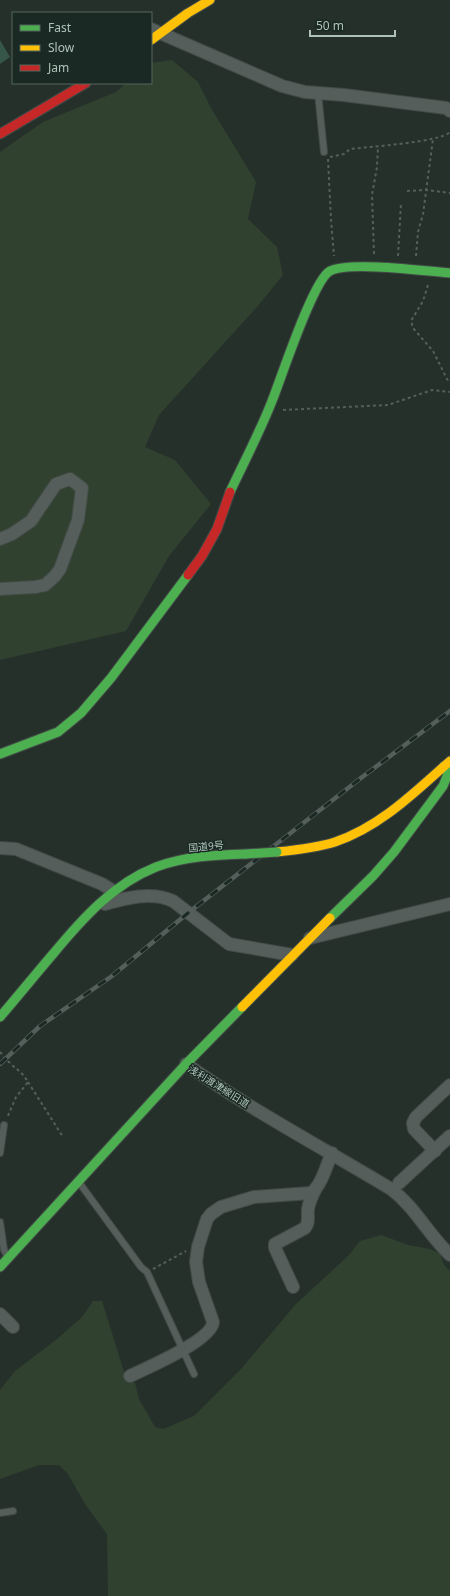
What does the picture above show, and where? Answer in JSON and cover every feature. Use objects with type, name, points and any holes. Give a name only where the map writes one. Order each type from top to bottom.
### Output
[{"type":"main road","points":[[154,35],[210,0]]},
{"type":"main road","points":[[0,134],[84,84]]},
{"type":"main road","points":[[0,754],[58,732],[81,713],[111,678],[202,556],[216,529],[227,499],[268,411],[308,307],[322,279],[328,272],[335,269],[375,267],[450,273]]},
{"type":"main road","points":[[186,1064],[292,955],[373,876],[394,852],[443,786],[448,774],[447,763]]},
{"type":"main road","name":"国道9号","points":[[0,1017],[95,906],[126,881],[156,867],[192,858],[311,848],[342,839],[356,833],[386,814],[447,763]]},
{"type":"main road","name":"浅利渡津線旧道","points":[[0,1267],[186,1064]]},
{"type":"street","points":[[154,35],[282,86],[305,92],[446,108],[450,111]]},
{"type":"street","points":[[0,539],[12,534],[31,521],[56,484],[70,479],[82,488],[78,520],[60,569],[55,576],[45,585],[0,589]]},
{"type":"street","points":[[0,848],[16,849],[102,884],[113,891]]},
{"type":"street","points":[[95,906],[131,897],[166,898],[230,944],[292,955]]},
{"type":"street","points":[[310,938],[450,904]]},
{"type":"street","name":"浅利渡津線旧道","points":[[186,1064],[206,1078],[391,1189],[404,1199],[450,1255]]},
{"type":"street","points":[[435,1151],[414,1129],[413,1123],[416,1117],[450,1085]]},
{"type":"street","points":[[399,1183],[450,1136]]},
{"type":"street","points":[[293,1287],[275,1248],[275,1244],[308,1225],[307,1211],[309,1204],[332,1153]]},
{"type":"street","points":[[130,1376],[184,1350],[213,1326],[213,1322],[199,1282],[196,1262],[198,1247],[207,1220],[211,1214],[221,1206],[254,1197],[303,1194],[315,1190]]},
{"type":"street","points":[[0,1314],[13,1327]]},
{"type":"lane","points":[[318,93],[326,155]]},
{"type":"lane","points":[[0,1153],[4,1125]]},
{"type":"lane","points":[[78,1181],[141,1267],[147,1272],[194,1374]]},
{"type":"lane","points":[[0,1222],[4,1250],[9,1258]]},
{"type":"lane","points":[[0,1513],[13,1511]]},
{"type":"path","points":[[335,269],[326,155],[344,154],[350,149],[433,139],[448,135],[450,132]]},
{"type":"path","points":[[415,270],[418,232],[423,214],[433,139]]},
{"type":"path","points":[[375,267],[372,196],[377,167],[378,146]]},
{"type":"path","points":[[407,191],[426,190],[450,193]]},
{"type":"path","points":[[397,268],[401,203]]},
{"type":"path","points":[[431,271],[423,301],[411,321],[413,328],[433,351],[450,383]]},
{"type":"path","points":[[268,411],[388,405],[432,390],[450,392]]},
{"type":"path","points":[[0,1052],[8,1062],[24,1076],[63,1137]]},
{"type":"path","points":[[4,1125],[16,1097],[28,1082]]},
{"type":"path","points":[[147,1272],[189,1249],[198,1247]]},
{"type":"shaded area","points":[[0,40],[10,57],[0,64]]},
{"type":"shaded area","points":[[172,60],[198,82],[211,108],[256,182],[248,219],[277,247],[283,275],[257,307],[159,415],[145,447],[175,460],[211,504],[169,556],[126,631],[0,660],[0,152],[43,122],[116,92],[125,84],[152,84],[152,63]]},
{"type":"shaded area","points":[[381,1235],[408,1245],[430,1249],[440,1254],[444,1265],[450,1271],[450,1596],[108,1596],[107,1534],[85,1504],[68,1474],[59,1465],[39,1465],[0,1479],[0,1390],[15,1371],[57,1339],[82,1317],[93,1301],[102,1301],[125,1375],[135,1383],[139,1399],[155,1427],[163,1429],[194,1416],[241,1369],[296,1304],[348,1256],[360,1241]]},
{"type":"railway","points":[[0,1064],[40,1026],[112,976],[188,913],[361,778],[450,711]]},
{"type":"traffic: fast","points":[[230,492],[267,413],[298,331],[315,292],[323,278],[330,271],[340,268],[370,267],[450,273]]},
{"type":"traffic: fast","points":[[0,754],[58,732],[81,713],[111,678],[188,575]]},
{"type":"traffic: fast","points":[[330,918],[373,876],[394,852],[443,786],[448,774],[444,766]]},
{"type":"traffic: fast","points":[[246,854],[277,852]]},
{"type":"traffic: fast","points":[[0,1017],[75,928],[99,904],[126,883],[140,874],[178,860],[246,854]]},
{"type":"traffic: fast","points":[[0,1267],[186,1064],[242,1007]]},
{"type":"traffic: slow","points":[[152,39],[188,13],[210,0]]},
{"type":"traffic: slow","points":[[277,852],[328,844],[367,827],[396,808],[450,761]]},
{"type":"traffic: slow","points":[[242,1007],[330,918]]},
{"type":"traffic: jam","points":[[0,134],[84,84]]},
{"type":"traffic: jam","points":[[188,575],[202,556],[217,529],[230,492]]}]
